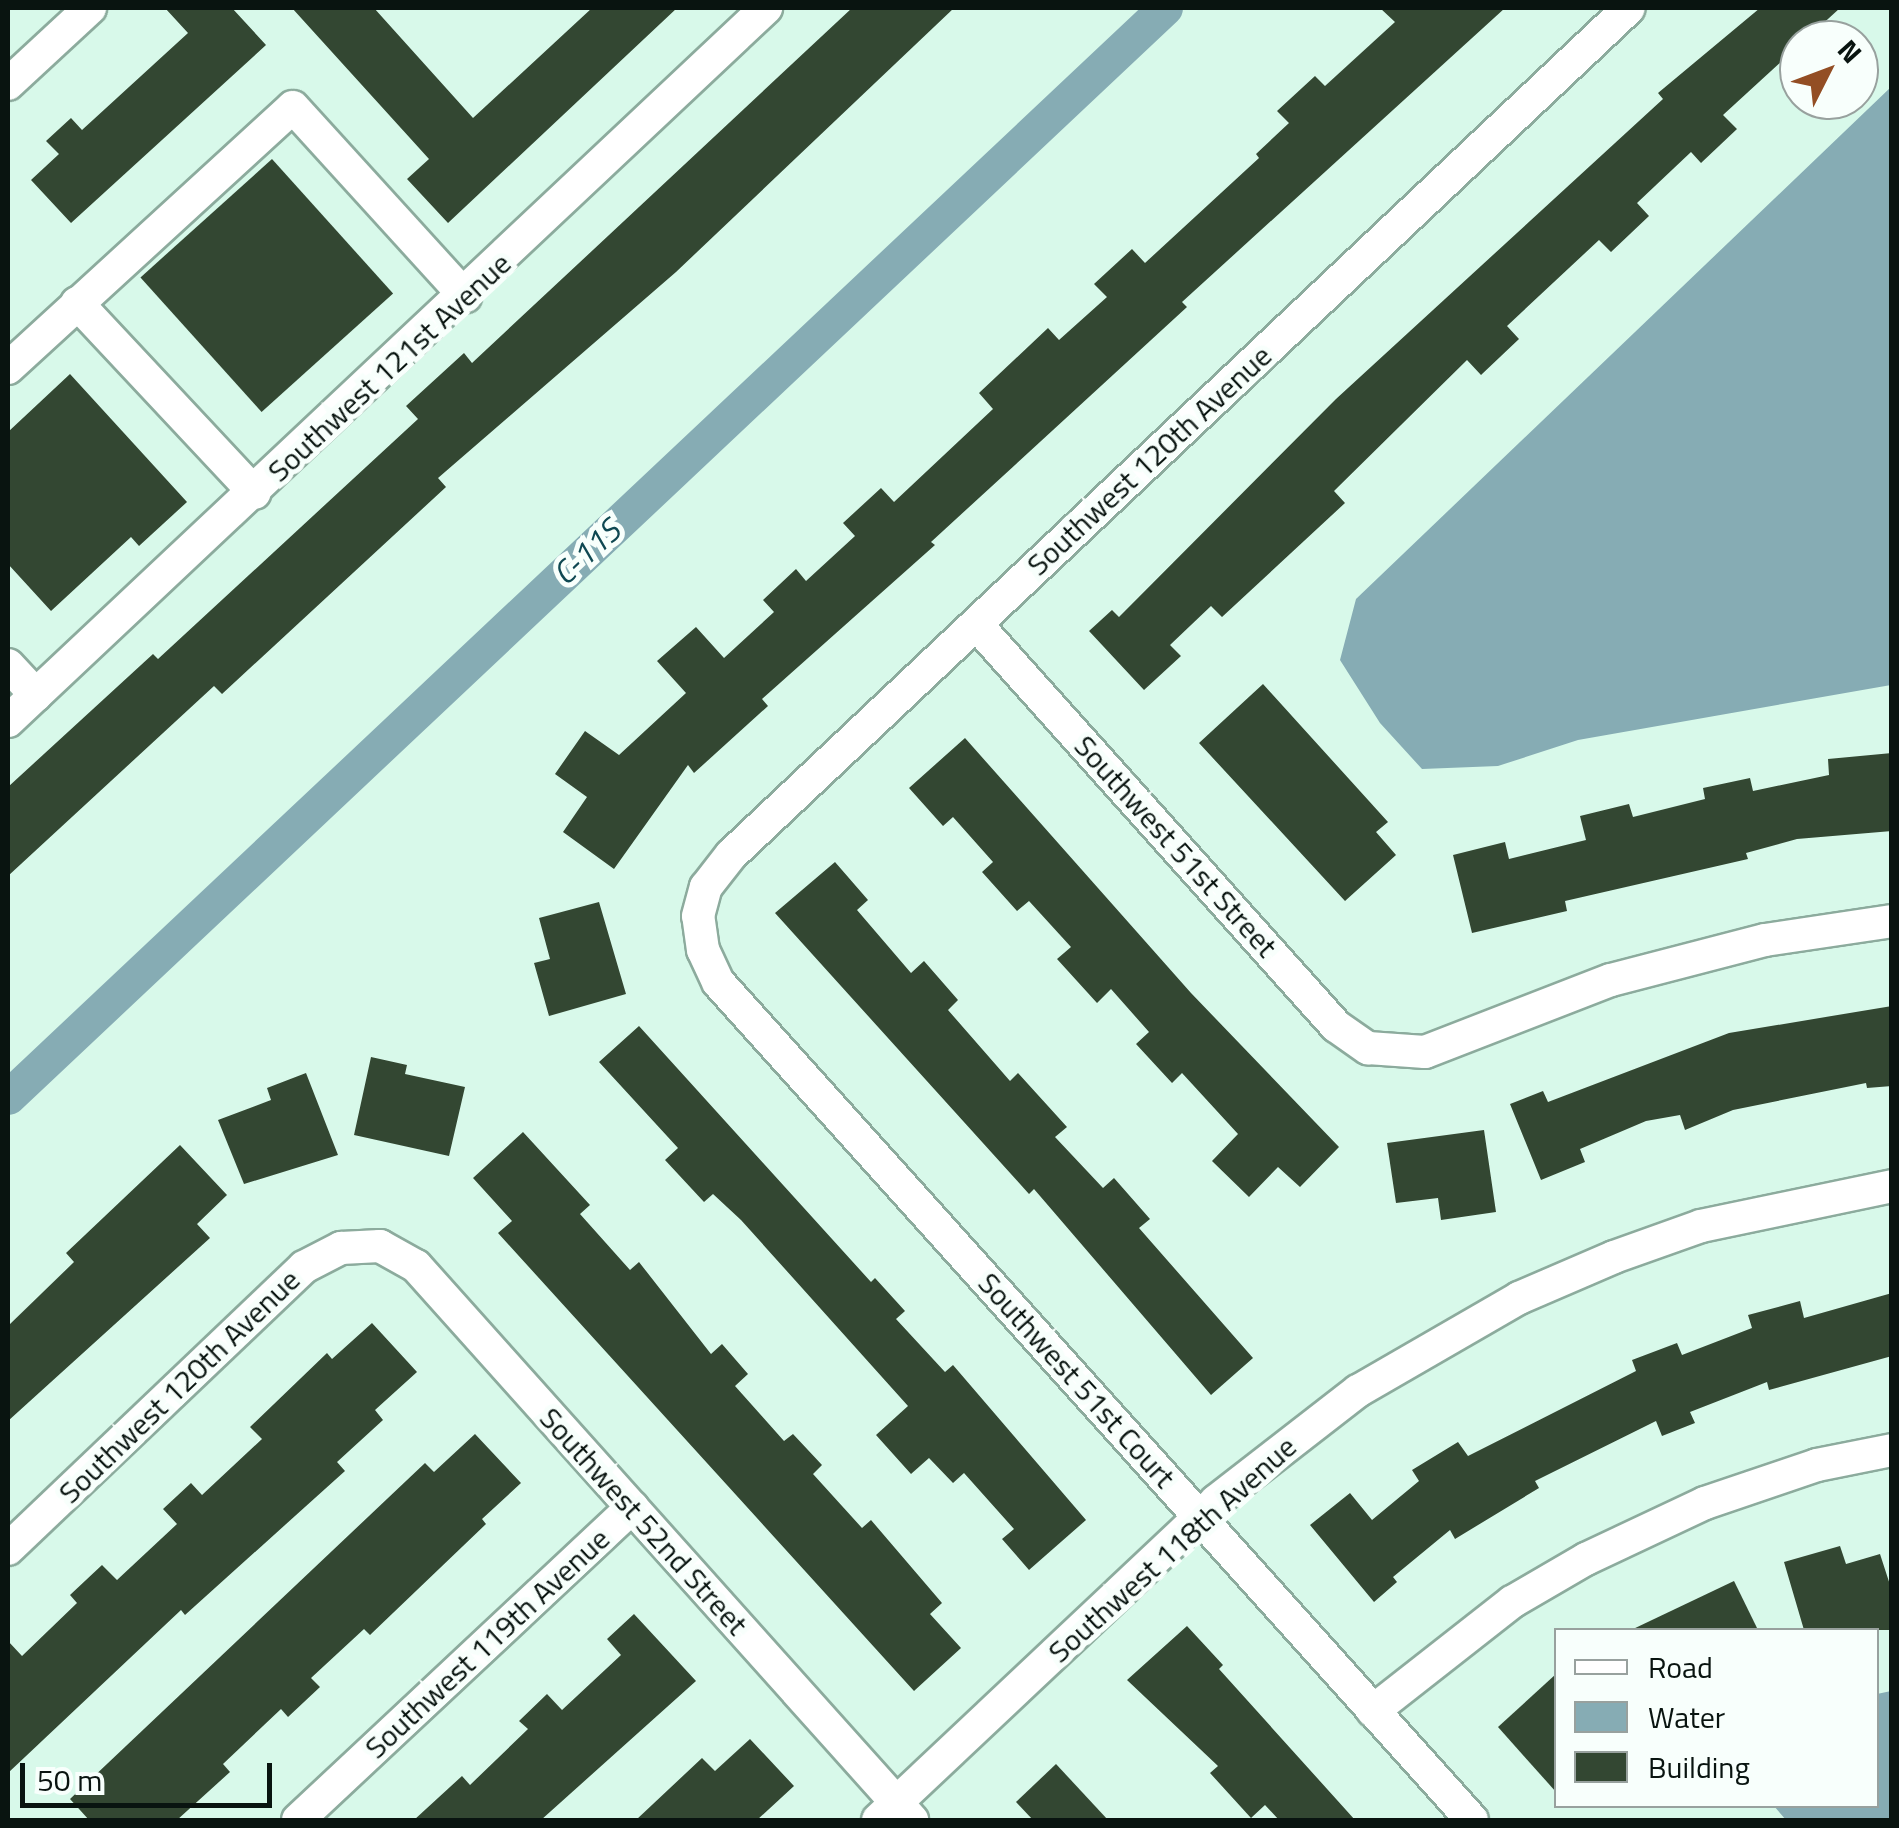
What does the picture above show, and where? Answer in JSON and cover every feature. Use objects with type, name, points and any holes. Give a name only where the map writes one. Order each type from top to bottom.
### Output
[{"type":"street","points":[[8,84],[90,8]]},
{"type":"street","name":"Southwest 121st Avenue","points":[[8,721],[466,296],[766,8]]},
{"type":"street","name":"Southwest 120th Avenue","points":[[698,930],[706,888],[731,855],[1629,8]]},
{"type":"street","points":[[8,368],[293,107],[466,296]]},
{"type":"street","points":[[77,303],[255,493]]},
{"type":"street","name":"Southwest 51st Street","points":[[976,624],[1336,1026],[1387,1054],[1425,1052],[1611,980],[1691,958],[1892,921]]},
{"type":"street","points":[[8,665],[36,695]]},
{"type":"street","name":"Southwest 51st Court","points":[[698,930],[718,982],[1472,1820]]},
{"type":"street","name":"Southwest 118th Avenue","points":[[895,1815],[1199,1517],[1358,1391],[1519,1298],[1702,1226],[1892,1186]]},
{"type":"street","name":"Southwest 120th Avenue","points":[[8,1549],[304,1266],[322,1253],[362,1244]]},
{"type":"street","name":"Southwest 52nd Street","points":[[362,1244],[396,1251],[416,1266],[632,1507],[895,1815]]},
{"type":"street","points":[[1373,1710],[1512,1602],[1586,1559],[1705,1503],[1817,1465],[1892,1450]]},
{"type":"street","name":"Southwest 119th Avenue","points":[[298,1820],[632,1507]]},
{"type":"water","points":[[1891,87],[1891,685],[1578,740],[1498,766],[1422,769],[1380,723],[1340,660],[1356,599],[1857,120],[1879,120],[1879,98]]},
{"type":"water","points":[[1891,1691],[1891,1820],[1786,1820],[1776,1808],[1879,1808],[1879,1694]]},
{"type":"building","points":[[165,8],[232,8],[266,45],[71,223],[31,180],[59,154],[46,141],[71,118],[82,130],[188,33]]},
{"type":"building","points":[[292,8],[374,8],[473,118],[592,8],[677,8],[448,223],[407,179],[429,159]]},
{"type":"building","points":[[852,8],[954,8],[676,272],[438,478],[446,487],[222,694],[214,686],[8,876],[8,787],[153,654],[158,659],[418,419],[406,406],[464,353],[472,363]]},
{"type":"building","points":[[1380,8],[1505,8],[1182,302],[1187,307],[931,542],[935,545],[762,699],[768,706],[694,773],[688,765],[614,869],[563,832],[587,797],[555,774],[585,731],[619,755],[686,693],[657,661],[696,627],[724,658],[774,612],[763,600],[796,569],[806,581],[855,536],[843,523],[881,488],[894,502],[993,409],[979,393],[1048,328],[1059,340],[1107,297],[1094,284],[1132,249],[1145,263],[1259,158],[1256,154],[1289,123],[1277,111],[1315,76],[1325,86],[1395,22]]},
{"type":"building","points":[[1760,8],[1840,8],[1827,20],[1779,20],[1779,64],[1723,115],[1737,129],[1701,163],[1691,152],[1637,203],[1649,216],[1611,252],[1599,240],[1507,326],[1519,339],[1481,375],[1467,360],[1334,491],[1345,503],[1222,617],[1211,606],[1170,645],[1181,656],[1144,690],[1089,631],[1112,610],[1119,617],[1336,399],[1663,99],[1658,93]]},
{"type":"building","points":[[272,159],[393,294],[262,412],[140,277]]},
{"type":"building","points":[[70,374],[187,502],[139,546],[131,537],[51,611],[8,564],[8,432]]},
{"type":"building","points":[[1263,684],[1388,822],[1376,832],[1396,855],[1345,901],[1199,743]]},
{"type":"building","points":[[965,738],[1191,993],[1339,1147],[1300,1187],[1278,1167],[1249,1197],[1212,1161],[1238,1134],[1182,1073],[1172,1083],[1136,1044],[1149,1032],[1111,989],[1097,1003],[1057,959],[1071,947],[1029,901],[1017,911],[982,872],[993,862],[953,817],[943,826],[909,788]]},
{"type":"building","points":[[1892,753],[1892,831],[1797,839],[1746,853],[1748,859],[1565,901],[1567,911],[1472,933],[1453,855],[1505,842],[1509,859],[1586,840],[1580,816],[1629,804],[1633,817],[1705,799],[1703,788],[1750,778],[1753,791],[1829,775],[1828,759]]},
{"type":"building","points":[[835,862],[868,900],[857,910],[911,973],[924,961],[958,1000],[948,1010],[1010,1081],[1018,1073],[1067,1127],[1055,1137],[1103,1188],[1114,1178],[1150,1219],[1139,1228],[1253,1358],[1211,1395],[1034,1189],[1029,1194],[775,913]]},
{"type":"building","points":[[599,902],[626,994],[549,1016],[534,963],[550,959],[539,918]]},
{"type":"building","points":[[1892,1006],[1892,1086],[1867,1088],[1866,1083],[1733,1110],[1685,1130],[1680,1115],[1646,1121],[1580,1149],[1585,1162],[1541,1180],[1510,1104],[1543,1091],[1548,1102],[1729,1033]]},
{"type":"building","points":[[639,1026],[871,1282],[875,1278],[905,1311],[896,1319],[945,1372],[953,1365],[1086,1520],[1029,1570],[1002,1539],[1014,1529],[964,1473],[953,1483],[929,1458],[911,1474],[876,1435],[908,1406],[741,1220],[713,1194],[704,1202],[665,1160],[678,1148],[599,1062]]},
{"type":"building","points":[[371,1057],[407,1065],[405,1074],[465,1087],[449,1156],[354,1135]]},
{"type":"building","points":[[306,1073],[338,1155],[244,1184],[218,1120],[271,1100],[267,1088]]},
{"type":"building","points":[[1484,1130],[1496,1212],[1441,1220],[1438,1198],[1396,1203],[1387,1143]]},
{"type":"building","points":[[523,1132],[590,1205],[580,1214],[630,1270],[639,1262],[711,1354],[722,1344],[748,1374],[735,1386],[784,1441],[793,1434],[822,1465],[813,1474],[862,1528],[871,1520],[942,1603],[930,1614],[961,1648],[914,1691],[498,1233],[512,1221],[473,1178]]},
{"type":"building","points":[[180,1145],[227,1195],[197,1224],[210,1238],[8,1421],[8,1326],[74,1262],[66,1253]]},
{"type":"building","points":[[1892,1293],[1892,1356],[1769,1390],[1767,1382],[1690,1412],[1695,1423],[1662,1436],[1656,1421],[1535,1481],[1539,1488],[1455,1539],[1450,1530],[1393,1577],[1397,1582],[1374,1602],[1310,1525],[1350,1493],[1372,1520],[1419,1481],[1412,1470],[1458,1442],[1468,1456],[1636,1371],[1632,1360],[1677,1343],[1682,1355],[1752,1328],[1748,1315],[1800,1301],[1804,1318]]},
{"type":"building","points":[[372,1323],[417,1372],[375,1410],[383,1420],[337,1462],[345,1471],[185,1615],[181,1610],[8,1773],[8,1641],[22,1656],[77,1603],[70,1595],[102,1565],[117,1580],[177,1524],[163,1509],[191,1483],[202,1495],[262,1439],[250,1427],[327,1353],[332,1359]]},
{"type":"building","points":[[475,1434],[521,1483],[482,1519],[486,1524],[370,1635],[364,1629],[311,1678],[320,1687],[288,1717],[281,1709],[223,1764],[230,1772],[177,1820],[89,1820],[70,1799],[425,1463],[434,1472]]},
{"type":"building","points":[[1840,1546],[1846,1564],[1880,1554],[1892,1591],[1892,1630],[1803,1628],[1784,1562]]},
{"type":"building","points":[[1734,1581],[1757,1628],[1635,1628]]},
{"type":"building","points":[[634,1614],[696,1681],[541,1820],[414,1820],[462,1776],[470,1785],[528,1729],[519,1721],[547,1694],[562,1710],[621,1655],[607,1639]]},
{"type":"building","points":[[1187,1626],[1223,1665],[1219,1669],[1355,1820],[1279,1820],[1265,1805],[1251,1818],[1210,1773],[1218,1766],[1127,1680]]},
{"type":"building","points":[[1554,1676],[1554,1790],[1498,1727]]},
{"type":"building","points":[[750,1739],[794,1786],[757,1820],[636,1820],[702,1758],[715,1771]]},
{"type":"building","points":[[1056,1764],[1108,1820],[1033,1820],[1016,1802]]},
{"type":"waterway","name":"C-11S","points":[[8,1097],[1165,8]]}]
